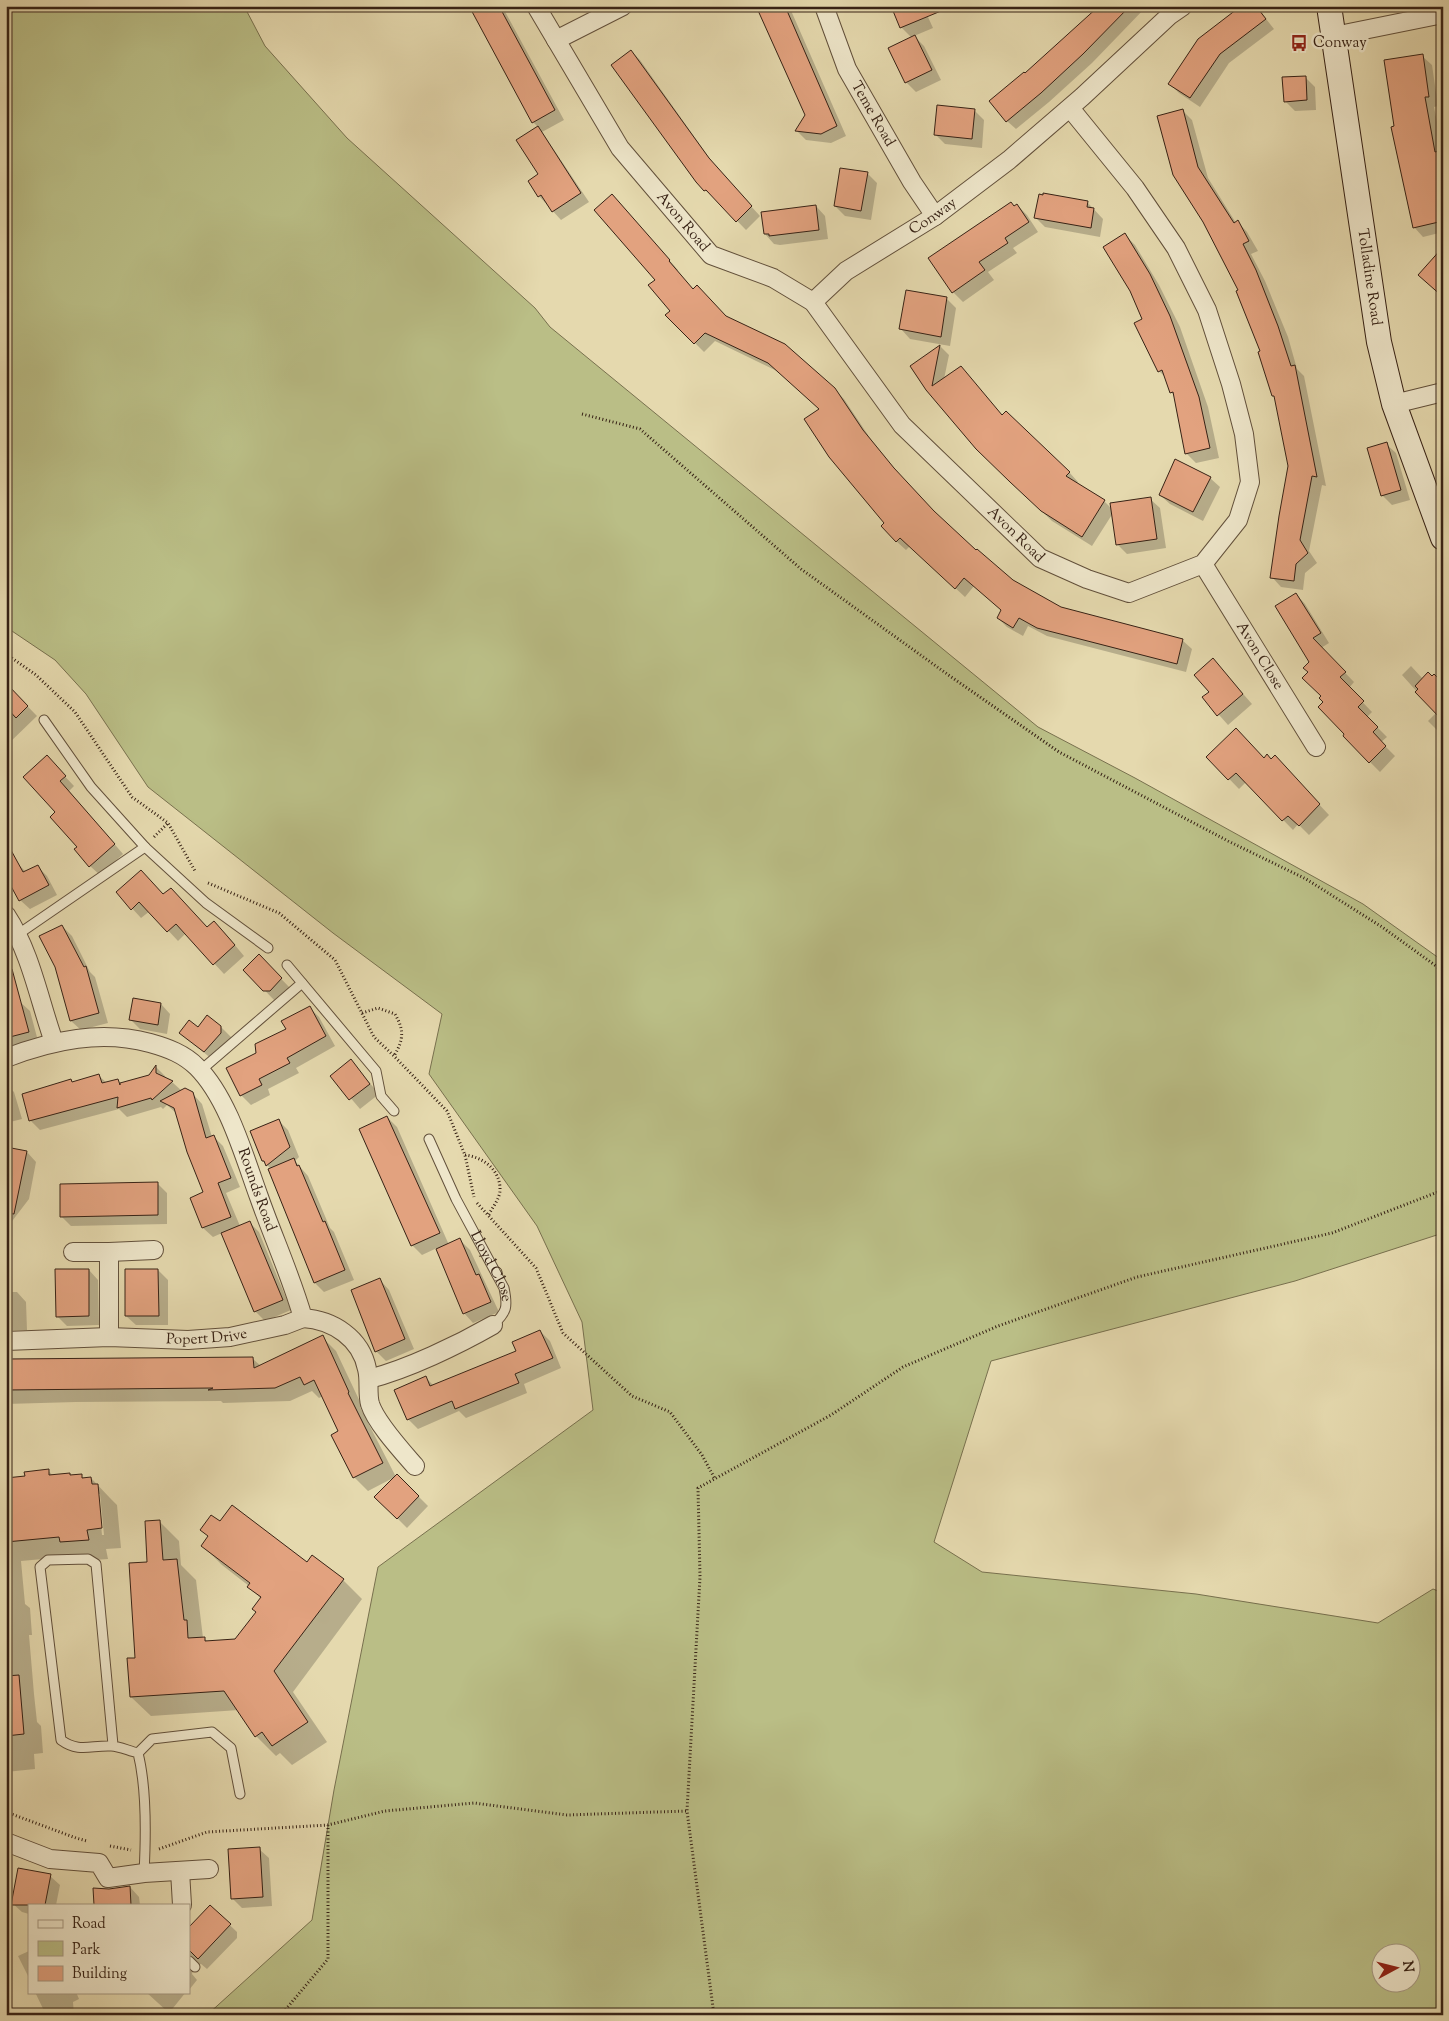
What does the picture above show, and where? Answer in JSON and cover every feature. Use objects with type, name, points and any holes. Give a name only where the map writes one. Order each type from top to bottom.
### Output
[{"type":"main road","name":"Tolladine Road","points":[[1329,6],[1377,332],[1394,404],[1443,538]]},
{"type":"street","name":"Avon Road","points":[[536,6],[620,148],[711,255],[773,278],[813,302],[902,424],[1040,558],[1087,579],[1129,593],[1203,564]]},
{"type":"street","points":[[556,40],[624,6]]},
{"type":"street","name":"Teme Road","points":[[824,6],[847,69],[912,182],[935,216]]},
{"type":"street","name":"Conway","points":[[813,302],[846,271],[935,216],[1010,160],[1070,108],[1170,15],[1183,6]]},
{"type":"street","points":[[1334,36],[1443,14]]},
{"type":"street","points":[[1070,108],[1135,188],[1176,248],[1207,310],[1231,384],[1244,434],[1250,482],[1238,520],[1203,564]]},
{"type":"street","points":[[1394,404],[1443,392]]},
{"type":"street","name":"Avon Close","points":[[1203,564],[1316,747]]},
{"type":"street","points":[[6,915],[17,934],[38,990],[54,1042]]},
{"type":"street","name":"Rounds Road","points":[[6,1058],[54,1042],[74,1038],[125,1037],[179,1053],[200,1071],[213,1089],[236,1136],[294,1287],[303,1318]]},
{"type":"street","points":[[73,1252],[154,1250]]},
{"type":"street","points":[[109,1252],[109,1337]]},
{"type":"street","points":[[303,1318],[315,1318],[332,1324],[347,1333],[359,1349],[367,1367],[370,1404],[396,1446],[415,1466]]},
{"type":"street","name":"Popert Drive","points":[[6,1341],[109,1337],[188,1340],[230,1336],[285,1325],[303,1318]]},
{"type":"street","name":"Lloyd Close","points":[[369,1378],[386,1374],[472,1337],[493,1325]]},
{"type":"street","points":[[6,1842],[50,1859],[99,1863],[108,1878],[144,1873],[209,1869]]},
{"type":"street","points":[[180,1871],[182,1904]]},
{"type":"lane","points":[[44,720],[91,787],[145,846],[206,902],[268,948]]},
{"type":"lane","points":[[17,934],[145,846]]},
{"type":"lane","points":[[287,965],[376,1071],[381,1096],[394,1111]]},
{"type":"lane","points":[[200,1071],[302,983]]},
{"type":"lane","name":"Lloyd Close","points":[[429,1138],[460,1207],[504,1288],[507,1301],[505,1315],[493,1325]]},
{"type":"lane","points":[[113,1746],[96,1564],[88,1559],[48,1560],[40,1567],[61,1740],[70,1746],[80,1748],[113,1746],[138,1754]]},
{"type":"lane","points":[[138,1754],[152,1739],[212,1732],[230,1748],[240,1794]]},
{"type":"lane","points":[[138,1754],[142,1771],[146,1850],[144,1873]]},
{"type":"path","points":[[582,414],[640,429],[801,569],[1059,752],[1228,841],[1306,879],[1382,927],[1443,971]]},
{"type":"path","points":[[362,1013],[378,1008],[395,1014],[401,1025],[403,1035],[402,1043],[394,1056]]},
{"type":"path","points":[[464,1155],[474,1156],[487,1162],[495,1172],[500,1191],[497,1202],[488,1216]]},
{"type":"path","points":[[714,2015],[687,1811],[700,1577],[698,1488],[831,1415],[903,1367],[998,1326],[1138,1277],[1332,1232],[1443,1190]]},
{"type":"path","points":[[159,1849],[207,1832],[328,1825],[385,1811],[474,1803],[567,1815],[687,1811]]},
{"type":"path","points":[[6,1812],[76,1838],[94,1842]]},
{"type":"path","points":[[281,2015],[328,1959],[328,1825]]},
{"type":"path","points":[[104,1844],[132,1850]]},
{"type":"green space","points":[[6,6],[244,6],[265,46],[347,138],[535,308],[550,327],[1038,727],[1135,778],[1363,904],[1443,961],[1443,1233],[1295,1281],[991,1361],[934,1542],[982,1572],[1196,1594],[1378,1623],[1433,1589],[1443,1593],[1443,2015],[207,2015],[312,1920],[334,1790],[378,1567],[593,1410],[582,1322],[537,1226],[429,1074],[442,1014],[333,933],[148,787],[86,694],[55,660],[6,627]]},
{"type":"building","points":[[469,6],[499,6],[555,110],[532,123]]},
{"type":"building","points":[[756,6],[785,6],[837,126],[821,134],[795,131],[805,115]]},
{"type":"building","points":[[891,6],[953,6],[900,28]]},
{"type":"building","points":[[1099,6],[1130,6],[1083,54],[1006,122],[989,101],[1025,73]]},
{"type":"building","points":[[1241,6],[1256,6],[1266,19],[1220,54],[1190,98],[1168,84],[1198,39]]},
{"type":"building","points":[[915,35],[932,70],[905,83],[888,48]]},
{"type":"building","points":[[631,50],[709,158],[752,206],[736,222],[696,182],[611,65]]},
{"type":"building","points":[[1423,54],[1429,97],[1425,97],[1435,152],[1443,150],[1443,221],[1413,228],[1391,127],[1394,126],[1384,60]]},
{"type":"building","points":[[1306,76],[1307,100],[1284,102],[1282,77]]},
{"type":"building","points":[[937,105],[975,109],[972,139],[934,135]]},
{"type":"building","points":[[1183,109],[1198,167],[1234,223],[1238,220],[1249,241],[1243,244],[1256,270],[1291,366],[1295,365],[1317,477],[1312,476],[1300,540],[1308,553],[1296,564],[1294,581],[1270,578],[1288,466],[1274,396],[1272,396],[1258,352],[1260,351],[1236,291],[1238,290],[1203,222],[1173,175],[1157,116]]},
{"type":"building","points":[[538,126],[581,193],[552,212],[541,195],[538,197],[528,181],[538,174],[516,140]]},
{"type":"building","points":[[840,168],[868,172],[861,211],[834,206]]},
{"type":"building","points":[[1043,193],[1088,201],[1087,207],[1094,208],[1091,228],[1034,218],[1039,194],[1043,195]]},
{"type":"building","points":[[612,194],[693,289],[697,285],[726,316],[785,344],[835,388],[863,430],[894,468],[934,511],[976,550],[1013,580],[1061,607],[1183,639],[1177,664],[1037,628],[1019,618],[1013,628],[997,618],[1001,610],[964,578],[955,589],[900,538],[896,542],[881,526],[884,523],[829,457],[804,419],[819,409],[768,363],[705,333],[694,344],[665,315],[670,311],[648,285],[655,280],[594,210]]},
{"type":"building","points":[[1011,202],[1014,206],[1017,204],[1029,222],[1005,238],[1008,243],[979,262],[985,270],[952,293],[928,258]]},
{"type":"building","points":[[816,205],[819,230],[769,236],[769,234],[764,234],[761,212]]},
{"type":"building","points":[[1125,233],[1150,274],[1170,316],[1199,397],[1210,448],[1185,454],[1173,392],[1170,393],[1162,370],[1158,372],[1134,323],[1142,319],[1130,291],[1103,247]]},
{"type":"building","points":[[1443,247],[1443,297],[1418,275]]},
{"type":"building","points":[[906,290],[947,297],[941,337],[899,329]]},
{"type":"building","points":[[940,345],[932,386],[961,366],[1002,415],[1006,411],[1070,472],[1066,476],[1105,500],[1082,537],[1041,511],[1010,482],[976,449],[926,390],[910,366]]},
{"type":"building","points":[[1387,442],[1401,490],[1381,496],[1367,448]]},
{"type":"building","points":[[1175,459],[1211,477],[1193,512],[1159,495]]},
{"type":"building","points":[[1151,497],[1157,539],[1116,545],[1110,503]]},
{"type":"building","points":[[1296,593],[1321,633],[1313,638],[1346,672],[1340,677],[1364,701],[1358,707],[1378,727],[1373,732],[1386,746],[1369,763],[1318,707],[1323,702],[1319,698],[1321,696],[1302,678],[1308,672],[1303,668],[1309,662],[1275,606]]},
{"type":"building","points":[[1213,658],[1243,694],[1217,716],[1202,697],[1209,692],[1194,675]]},
{"type":"building","points":[[1428,672],[1432,676],[1434,674],[1443,683],[1443,721],[1415,692],[1418,689],[1415,686]]},
{"type":"building","points":[[6,683],[28,706],[16,718],[6,707]]},
{"type":"building","points":[[1236,728],[1264,758],[1267,754],[1271,759],[1275,755],[1320,804],[1299,826],[1288,816],[1282,821],[1236,773],[1228,780],[1206,757]]},
{"type":"building","points":[[47,755],[66,776],[60,781],[115,844],[89,867],[74,849],[77,847],[50,817],[55,812],[23,777]]},
{"type":"building","points":[[6,841],[23,872],[38,865],[49,885],[19,901],[6,877]]},
{"type":"building","points":[[141,870],[163,894],[171,888],[207,927],[214,921],[235,945],[213,965],[176,924],[167,932],[139,902],[131,910],[116,892]]},
{"type":"building","points":[[62,925],[84,967],[86,966],[99,1013],[70,1021],[55,967],[39,936]]},
{"type":"building","points":[[259,954],[282,978],[270,991],[263,991],[243,970]]},
{"type":"building","points":[[6,969],[12,969],[29,1032],[6,1038]]},
{"type":"building","points":[[133,998],[161,1003],[158,1025],[129,1020]]},
{"type":"building","points":[[310,1006],[326,1036],[287,1058],[290,1063],[259,1079],[262,1085],[240,1096],[226,1068],[256,1053],[255,1044],[286,1029],[281,1021]]},
{"type":"building","points":[[207,1015],[221,1026],[221,1033],[204,1052],[179,1033],[189,1020],[198,1027]]},
{"type":"building","points":[[351,1059],[370,1084],[349,1100],[330,1076]]},
{"type":"building","points":[[156,1065],[156,1073],[173,1081],[152,1100],[151,1098],[117,1108],[118,1097],[29,1121],[22,1094],[71,1079],[72,1082],[99,1074],[102,1083],[118,1079],[120,1085],[120,1083],[149,1075]]},
{"type":"building","points":[[185,1088],[193,1092],[206,1138],[214,1135],[231,1178],[218,1183],[231,1217],[202,1228],[190,1198],[203,1192],[187,1152],[174,1108],[160,1101]]},
{"type":"building","points":[[387,1116],[440,1233],[411,1246],[359,1129]]},
{"type":"building","points":[[279,1119],[290,1147],[266,1166],[264,1161],[262,1161],[250,1131]]},
{"type":"building","points":[[6,1147],[27,1151],[14,1214],[6,1213]]},
{"type":"building","points":[[294,1158],[297,1166],[299,1165],[323,1222],[325,1221],[345,1270],[314,1283],[268,1169]]},
{"type":"building","points":[[158,1182],[158,1215],[60,1217],[60,1184]]},
{"type":"building","points":[[250,1221],[283,1300],[254,1312],[221,1233]]},
{"type":"building","points":[[460,1238],[476,1275],[479,1274],[491,1302],[463,1314],[436,1249]]},
{"type":"building","points":[[55,1269],[89,1269],[89,1316],[56,1317]]},
{"type":"building","points":[[125,1269],[158,1269],[159,1316],[125,1316]]},
{"type":"building","points":[[380,1278],[405,1339],[375,1352],[351,1290]]},
{"type":"building","points":[[540,1330],[553,1358],[515,1374],[519,1383],[455,1409],[452,1401],[407,1420],[394,1390],[426,1376],[430,1386],[516,1351],[512,1342]]},
{"type":"building","points":[[323,1335],[348,1393],[383,1463],[353,1478],[331,1435],[338,1431],[314,1380],[304,1385],[300,1377],[275,1388],[208,1390],[213,1388],[6,1390],[6,1359],[253,1357],[254,1368]]},
{"type":"building","points":[[49,1469],[49,1475],[82,1474],[82,1478],[91,1477],[92,1484],[98,1484],[102,1528],[87,1530],[89,1540],[60,1542],[59,1537],[6,1542],[6,1478],[25,1476],[24,1472]]},
{"type":"building","points":[[397,1474],[419,1496],[397,1519],[374,1497]]},
{"type":"building","points":[[232,1505],[307,1562],[312,1555],[344,1579],[274,1671],[308,1722],[272,1746],[262,1732],[255,1737],[224,1691],[130,1697],[127,1658],[135,1658],[129,1563],[147,1562],[145,1521],[160,1520],[163,1560],[177,1559],[188,1638],[205,1637],[205,1641],[235,1639],[256,1612],[252,1609],[261,1597],[247,1587],[250,1583],[201,1546],[208,1536],[200,1530],[211,1515],[220,1521]]},
{"type":"building","points":[[19,1675],[24,1734],[6,1736],[6,1676]]},
{"type":"building","points":[[260,1847],[263,1897],[231,1899],[228,1849]]},
{"type":"building","points":[[18,1868],[51,1874],[45,1904],[11,1905]]},
{"type":"building","points":[[130,1886],[131,1904],[94,1904],[93,1888],[109,1889]]},
{"type":"building","points":[[210,1905],[231,1924],[198,1959],[190,1951],[190,1926]]},
{"type":"place","name":"Conway","points":[[1299,43]]}]
